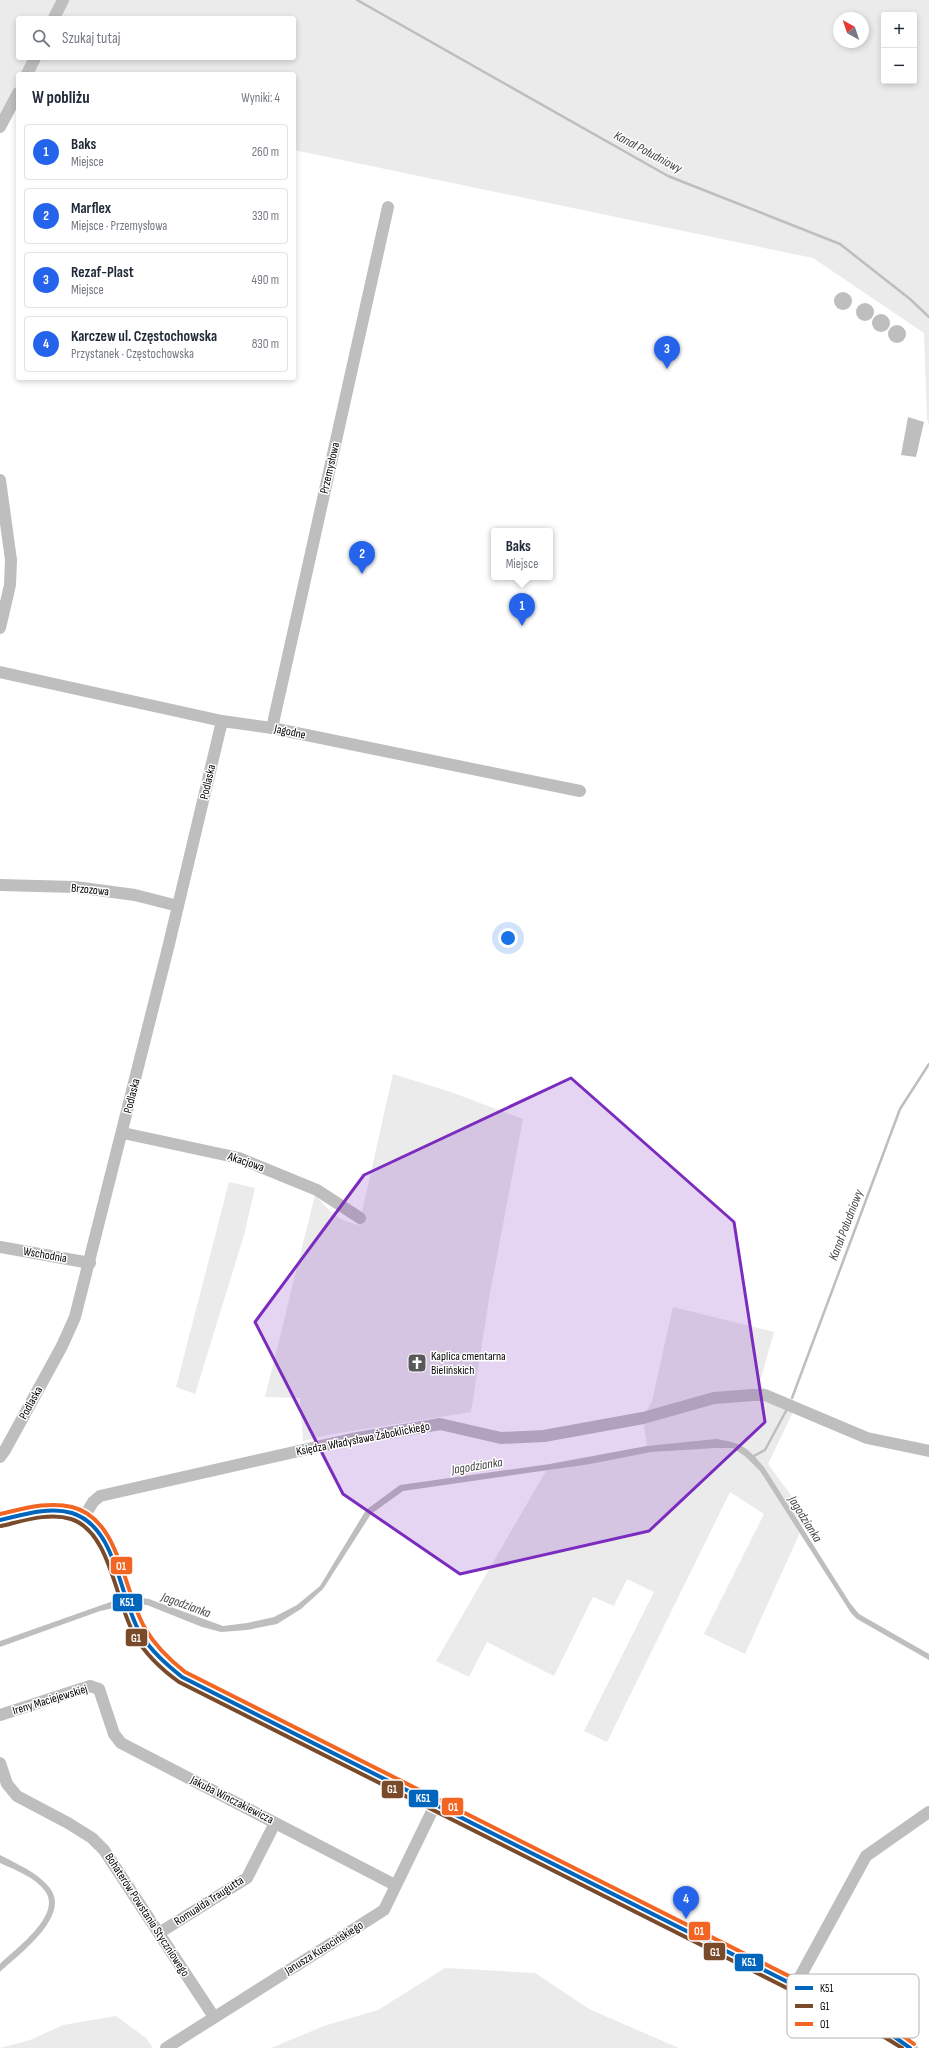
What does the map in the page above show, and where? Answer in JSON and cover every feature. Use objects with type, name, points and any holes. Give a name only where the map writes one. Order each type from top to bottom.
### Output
[{"type":"main road","points":[[0,1520],[49,1510],[68,1511],[84,1516],[100,1531],[106,1541],[131,1616],[148,1648],[161,1661],[182,1677],[787,1982]]},
{"type":"main road","points":[[897,2038],[910,2048]]},
{"type":"street","points":[[55,16],[63,0]]},
{"type":"street","points":[[28,72],[34,60]]},
{"type":"street","points":[[0,128],[16,97]]},
{"type":"street","name":"Przemysłowa","points":[[272,728],[388,207]]},
{"type":"street","points":[[0,480],[11,560],[10,585],[0,628]]},
{"type":"street","name":"Jagodne","points":[[0,672],[222,721],[272,728],[580,791]]},
{"type":"street","name":"Podlaska","points":[[0,1457],[6,1450],[62,1346],[75,1317],[90,1263],[112,1167],[123,1133],[222,721]]},
{"type":"street","name":"Brzozowa","points":[[0,885],[75,887],[135,895],[178,906]]},
{"type":"street","name":"Akacjowa","points":[[123,1133],[239,1158],[317,1190],[360,1218]]},
{"type":"street","name":"Wschodnia","points":[[0,1247],[90,1263]]},
{"type":"street","name":"Księdza Władysława Żaboklickiego","points":[[84,1516],[93,1502],[100,1496],[352,1439],[440,1424],[500,1438],[544,1436],[643,1418],[714,1398],[765,1395],[867,1438],[929,1451]]},
{"type":"street","name":"Ireny Maciejewskiej","points":[[0,1715],[90,1686],[99,1689]]},
{"type":"street","name":"Jakuba Winczakiewicza","points":[[99,1689],[114,1734],[121,1742],[395,1886]]},
{"type":"street","name":"Bohaterów Powstania Styczniowego","points":[[0,1763],[7,1784],[17,1796],[68,1823],[92,1838],[104,1850],[214,2017]]},
{"type":"street","name":"Janusza Kusocińskiego","points":[[166,2048],[384,1910],[435,1804]]},
{"type":"street","points":[[802,1974],[866,1856],[929,1812]]},
{"type":"street","name":"Romualda Traugutta","points":[[159,1933],[247,1878],[275,1823]]},
{"type":"highlighted area","points":[[571,1078],[734,1222],[765,1422],[649,1531],[460,1574],[343,1494],[255,1322],[364,1175]]},
{"type":"shaded area","points":[[0,0],[929,0],[929,425],[927,419],[924,333],[813,258],[296,150],[296,72],[16,72],[16,97],[0,128]]},
{"type":"shaded area","points":[[843,292],[849,295],[852,301],[849,307],[843,310],[837,307],[834,301],[837,295]]},
{"type":"shaded area","points":[[865,303],[871,306],[874,312],[871,318],[865,321],[859,318],[856,312],[859,306]]},
{"type":"shaded area","points":[[881,314],[887,317],[890,323],[887,329],[881,332],[875,329],[872,323],[875,317]]},
{"type":"shaded area","points":[[897,325],[903,328],[906,334],[903,340],[897,343],[891,340],[888,334],[891,328]]},
{"type":"shaded area","points":[[908,417],[924,422],[916,457],[901,455]]},
{"type":"shaded area","points":[[393,1074],[451,1092],[523,1119],[490,1293],[471,1412],[327,1435],[303,1441],[300,1398],[265,1397],[315,1195],[339,1218],[359,1225]]},
{"type":"shaded area","points":[[229,1182],[255,1188],[244,1235],[195,1394],[176,1387]]},
{"type":"shaded area","points":[[673,1307],[774,1332],[759,1385],[795,1408],[768,1464],[807,1517],[745,1654],[704,1634],[764,1514],[730,1492],[607,1742],[584,1731],[654,1592],[627,1579],[614,1606],[593,1597],[554,1676],[487,1642],[469,1677],[436,1661],[550,1464],[647,1446],[643,1418],[652,1401]]},
{"type":"shaded area","points":[[716,1439],[738,1444],[748,1450],[764,1467],[850,1603],[859,1614],[929,1654],[929,1660],[857,1619],[851,1613],[760,1471],[746,1457],[733,1448],[651,1452],[590,1464],[403,1491],[371,1514],[323,1589],[301,1609],[277,1624],[247,1630],[221,1632],[202,1627],[147,1605],[132,1604],[100,1611],[0,1647],[0,1641],[129,1596],[149,1599],[223,1626],[247,1623],[274,1617],[297,1605],[320,1586],[366,1510],[400,1485],[550,1464],[647,1446]]},
{"type":"shaded area","points":[[0,1855],[39,1877],[49,1887],[55,1898],[54,1910],[49,1922],[30,1945],[0,1972],[0,1964],[26,1941],[43,1921],[48,1910],[49,1900],[45,1891],[36,1882],[24,1874],[0,1863]]},
{"type":"shaded area","points":[[445,1968],[535,1973],[589,2009],[679,2048],[271,2048],[324,2026],[378,2010]]},
{"type":"shaded area","points":[[116,2016],[146,2038],[153,2048],[0,2048],[30,2040],[63,2025]]},
{"type":"waterway","name":"Kanał Południowy","points":[[357,0],[668,176],[840,244],[910,299],[929,317]]},
{"type":"waterway","name":"Kanał Południowy","points":[[792,1398],[900,1109],[929,1064]]},
{"type":"waterway","name":"Kanał Południowy","points":[[752,1457],[765,1450],[786,1411]]},
{"type":"transit line","name":"O1","points":[[0,1514],[45,1505],[63,1505],[88,1514],[101,1526],[111,1541],[119,1559],[138,1615],[146,1630],[164,1653],[185,1672],[787,1975]]},
{"type":"transit line","name":"K51","points":[[0,1520],[36,1512],[54,1510],[72,1513],[87,1521],[99,1533],[108,1548],[133,1618],[140,1633],[159,1657],[182,1677],[787,1982]]},
{"type":"transit line","name":"G1","points":[[1,1526],[36,1518],[54,1516],[71,1519],[84,1526],[95,1538],[104,1553],[128,1622],[135,1636],[154,1661],[179,1682],[787,1988]]},
{"type":"transit line","name":"G1","points":[[886,2038],[902,2048]]},
{"type":"transit line","name":"K51","points":[[896,2038],[910,2048]]},
{"type":"transit line","name":"O1","points":[[906,2038],[914,2044]]},
{"type":"place","name":"Rezaf-Plast","points":[[667,369]]},
{"type":"place","name":"Marflex","points":[[362,574]]},
{"type":"place","name":"Baks","points":[[522,626]]},
{"type":"place","name":"Kaplica cmentarna Bielińskich","points":[[417,1363]]},
{"type":"place","name":"Karczew ul. Częstochowska","points":[[686,1919]]},
{"type":"water label","name":"Jagodzianka","points":[[477,1466]]},
{"type":"water label","name":"Jagodzianka","points":[[805,1519]]},
{"type":"water label","name":"Jagodzianka","points":[[186,1605]]}]
